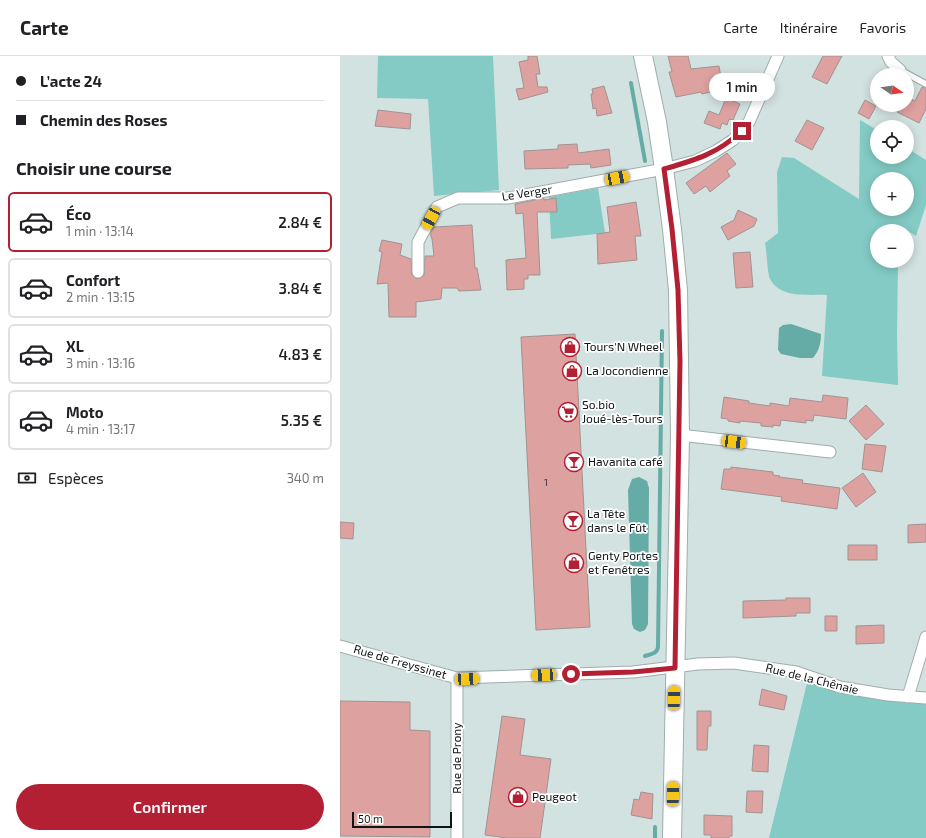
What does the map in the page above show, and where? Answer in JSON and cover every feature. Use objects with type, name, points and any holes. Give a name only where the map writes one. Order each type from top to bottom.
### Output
[{"type":"main road","points":[[643,56],[657,122],[672,229],[678,290],[680,435],[672,838]]},
{"type":"street","name":"Le Verger","points":[[418,272],[418,242],[438,207],[458,198],[508,198],[664,169],[707,156],[733,140],[742,131],[754,113],[778,56]]},
{"type":"street","points":[[888,56],[891,62],[898,68]]},
{"type":"street","points":[[680,435],[830,452]]},
{"type":"street","points":[[908,697],[926,637]]},
{"type":"street","name":"Rue de Freyssinet","points":[[340,646],[457,678],[633,672],[675,668]]},
{"type":"street","name":"Rue de la Chênaie","points":[[675,668],[698,664],[734,663],[764,666],[796,672],[840,687],[888,696],[926,698]]},
{"type":"street","name":"Rue de Prony","points":[[457,678],[457,838]]},
{"type":"lane","points":[[914,78],[926,84]]},
{"type":"shaded area","points":[[378,56],[493,56],[499,190],[434,196],[428,99],[377,98]]},
{"type":"shaded area","points":[[860,120],[870,126],[870,164],[914,164],[914,152],[926,160],[926,205],[916,236],[914,235],[914,224],[870,224],[870,268],[898,268],[898,385],[822,376],[827,295],[788,293],[781,290],[770,279],[765,243],[778,233],[777,172],[782,157],[794,158],[859,199]]},
{"type":"shaded area","points":[[598,188],[605,233],[551,239],[549,197]]},
{"type":"shaded area","points":[[791,324],[821,334],[821,341],[817,353],[813,358],[800,358],[781,354],[778,350],[779,328],[783,325]]},
{"type":"shaded area","points":[[639,477],[647,481],[649,488],[648,624],[645,630],[640,632],[634,629],[632,624],[628,490],[632,479]]},
{"type":"shaded area","points":[[809,675],[926,698],[926,838],[769,838]]},
{"type":"building","points":[[528,56],[537,56],[540,74],[536,74],[538,87],[547,87],[548,92],[519,100],[516,89],[524,88],[519,62],[528,60]]},
{"type":"building","points":[[668,56],[688,56],[691,69],[719,66],[723,89],[702,94],[701,92],[676,97],[669,72],[672,72]]},
{"type":"building","points":[[823,56],[842,56],[827,84],[812,77]]},
{"type":"building","points":[[604,86],[612,113],[597,116],[596,108],[593,109],[591,94],[593,94],[592,89]]},
{"type":"building","points":[[922,87],[926,88],[926,109],[919,123],[897,112],[914,112],[915,101]]},
{"type":"building","points":[[726,98],[740,104],[733,120],[729,119],[727,125],[722,123],[720,129],[704,123],[709,111],[719,115]]},
{"type":"building","points":[[865,100],[870,103],[870,112],[873,112],[869,119],[858,113]]},
{"type":"building","points":[[378,110],[411,114],[410,129],[375,126]]},
{"type":"building","points":[[807,120],[824,128],[812,150],[795,141]]},
{"type":"building","points":[[577,144],[578,153],[609,149],[611,165],[591,168],[590,164],[568,165],[568,168],[525,169],[524,151],[558,149],[558,145]]},
{"type":"building","points":[[727,153],[736,164],[727,171],[730,176],[710,192],[706,186],[694,194],[686,183]]},
{"type":"building","points":[[544,198],[544,200],[556,198],[557,212],[537,212],[540,275],[528,275],[528,279],[524,279],[524,289],[507,290],[506,260],[526,258],[523,213],[516,214],[515,204]]},
{"type":"building","points":[[636,202],[641,236],[635,236],[637,260],[598,264],[597,234],[610,232],[607,207]]},
{"type":"building","points":[[738,210],[757,219],[754,226],[728,240],[721,227],[734,220]]},
{"type":"building","points":[[472,225],[475,268],[477,268],[481,290],[459,291],[457,288],[442,288],[441,299],[416,302],[416,317],[389,317],[388,283],[377,284],[382,252],[379,251],[382,240],[402,244],[400,255],[411,259],[412,275],[418,279],[424,275],[425,256],[434,256],[430,234],[434,227]]},
{"type":"building","points":[[750,252],[753,287],[736,288],[733,253]]},
{"type":"building","points":[[575,334],[590,627],[536,630],[521,337]]},
{"type":"building","points":[[823,395],[848,398],[846,419],[814,415],[813,421],[806,420],[806,423],[781,420],[780,426],[773,425],[773,427],[761,426],[761,423],[740,421],[740,423],[721,418],[724,397],[770,406],[770,403],[789,406],[790,398],[822,402]]},
{"type":"building","points":[[866,405],[884,424],[866,440],[849,421]]},
{"type":"building","points":[[865,444],[886,446],[882,472],[862,469]]},
{"type":"building","points":[[731,467],[773,472],[773,475],[780,476],[779,477],[803,480],[802,483],[840,488],[837,509],[781,501],[782,497],[721,489],[724,469],[731,469]]},
{"type":"building","points":[[863,473],[876,492],[856,507],[842,488]]},
{"type":"building","points":[[340,522],[354,523],[353,539],[340,538]]},
{"type":"building","points":[[926,524],[926,542],[908,543],[908,525]]},
{"type":"building","points":[[848,545],[877,545],[877,560],[848,560]]},
{"type":"building","points":[[786,598],[810,598],[810,613],[796,613],[796,616],[743,618],[743,601],[786,600]]},
{"type":"building","points":[[825,616],[837,616],[837,631],[825,631]]},
{"type":"building","points":[[884,625],[884,643],[856,644],[856,626]]},
{"type":"building","points":[[762,689],[787,696],[784,710],[759,705]]},
{"type":"building","points":[[340,701],[410,702],[410,730],[430,731],[430,837],[340,836]]},
{"type":"building","points":[[697,711],[711,711],[711,726],[708,726],[707,750],[697,750]]},
{"type":"building","name":"Peugeot","points":[[502,716],[525,719],[520,755],[551,759],[540,838],[507,838],[485,835]]},
{"type":"building","points":[[754,745],[769,746],[768,772],[752,771]]},
{"type":"building","points":[[747,791],[763,791],[762,813],[746,812]]},
{"type":"building","points":[[641,792],[653,794],[652,819],[631,815],[634,799],[639,800]]},
{"type":"building","points":[[704,815],[732,816],[732,836],[729,836],[729,838],[711,838],[711,835],[704,835]]},
{"type":"waterway","points":[[631,83],[645,161]]},
{"type":"waterway","points":[[645,656],[655,652],[658,647],[662,331]]},
{"type":"waterway","points":[[655,827],[655,838]]},
{"type":"place","name":"Tours'N Wheel","points":[[570,347]]},
{"type":"place","name":"La Jocondienne","points":[[572,371]]},
{"type":"place","name":"So.bio Joué-lès-Tours","points":[[568,412]]},
{"type":"place","name":"Havanita café","points":[[574,462]]},
{"type":"place","name":"La Tête dans le Fût","points":[[573,521]]},
{"type":"place","name":"Genty Portes et Fenêtres","points":[[574,563]]},
{"type":"place","name":"Peugeot","points":[[518,797]]},
{"type":"route","points":[[571,674],[633,672],[675,668],[680,362],[678,290],[664,169],[695,161],[707,156],[733,140],[742,131]]}]
